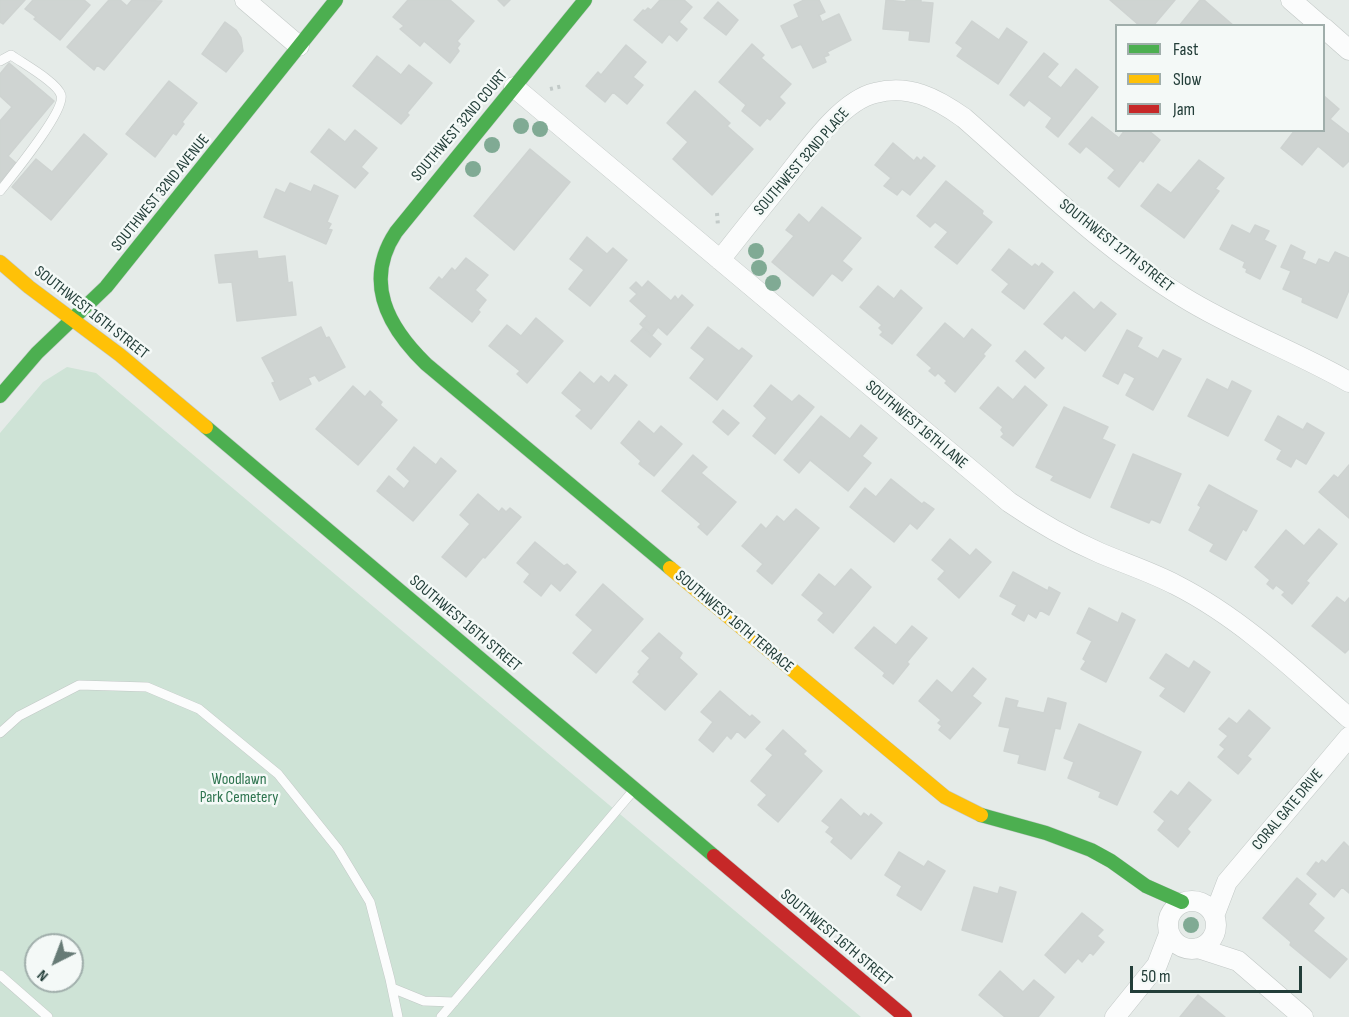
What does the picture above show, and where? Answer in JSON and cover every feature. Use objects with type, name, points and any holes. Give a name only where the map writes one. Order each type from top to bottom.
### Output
[{"type":"street","points":[[245,0],[299,46]]},
{"type":"street","name":"SOUTHWEST 32ND AVENUE","points":[[0,396],[37,352],[106,287],[336,0]]},
{"type":"street","name":"SOUTHWEST 32ND COURT","points":[[381,284],[384,256],[397,230],[585,0]]},
{"type":"street","points":[[1291,0],[1319,24]]},
{"type":"street","points":[[1325,30],[1349,50]]},
{"type":"street","name":"SOUTHWEST 16TH LANE","points":[[514,87],[1009,502],[1057,532],[1103,554],[1150,572],[1200,599],[1242,627],[1349,718]]},
{"type":"street","name":"SOUTHWEST 32ND PLACE","points":[[720,260],[838,117],[860,99],[872,93],[900,90]]},
{"type":"street","name":"SOUTHWEST 17TH STREET","points":[[900,90],[928,96],[964,118],[1097,235],[1158,281],[1207,311],[1349,382]]},
{"type":"street","name":"SOUTHWEST 16TH STREET","points":[[0,262],[29,287],[129,362],[904,1017]]},
{"type":"street","name":"SOUTHWEST 16TH TERRACE","points":[[381,284],[386,312],[393,327],[413,352],[925,781],[945,796],[979,815],[1046,833],[1091,850],[1112,861],[1146,886],[1188,901]]},
{"type":"street","name":"CORAL GATE DRIVE","points":[[1215,922],[1227,882],[1349,737]]},
{"type":"street","name":"CORAL GATE DRIVE","points":[[1188,901],[1227,882]]},
{"type":"street","name":"SOUTHWEST 16TH TERRACE","points":[[1146,886],[1150,898],[1168,927]]},
{"type":"street","points":[[1114,1017],[1157,964],[1175,907],[1188,901],[1207,906],[1238,962]]},
{"type":"street","points":[[1157,964],[1210,941],[1215,922]]},
{"type":"street","points":[[1168,927],[1181,946],[1238,962],[1303,1017]]},
{"type":"lane","points":[[0,61],[10,55],[53,84],[61,94],[62,103],[33,148],[0,191]]},
{"type":"lane","points":[[0,734],[19,716],[79,685],[147,687],[199,710],[278,774],[338,849],[370,902],[398,1017]]},
{"type":"lane","points":[[441,1017],[635,789]]},
{"type":"lane","points":[[0,975],[48,1017]]},
{"type":"lane","points":[[392,988],[424,1001],[454,1002]]},
{"type":"path","points":[[550,89],[563,86]]},
{"type":"path","points":[[717,213],[718,226]]},
{"type":"green space","name":"Woodlawn Park Cemetery","points":[[67,367],[96,373],[861,1017],[0,1017],[0,433],[43,382]]},
{"type":"building","points":[[0,0],[25,0],[3,24],[0,22]]},
{"type":"building","points":[[33,0],[84,0],[90,5],[60,40],[25,9]]},
{"type":"building","points":[[109,0],[120,0],[127,6],[132,0],[162,1],[104,70],[97,65],[94,70],[67,47]]},
{"type":"building","points":[[408,0],[450,0],[474,21],[457,41],[460,44],[457,48],[459,51],[450,63],[424,41],[420,46],[400,29],[404,26],[393,17]]},
{"type":"building","points":[[498,0],[510,0],[504,6]]},
{"type":"building","points":[[660,0],[684,0],[692,7],[679,22],[687,29],[677,41],[669,34],[662,43],[634,20],[643,10],[648,8],[651,10]]},
{"type":"building","points":[[804,0],[819,0],[825,12],[819,15],[822,22],[839,14],[851,40],[827,52],[829,55],[824,57],[826,62],[813,68],[801,44],[792,48],[781,26],[799,17],[794,5]]},
{"type":"building","points":[[886,0],[906,2],[906,0],[921,0],[921,2],[933,3],[929,42],[909,40],[910,31],[883,29]]},
{"type":"building","points":[[1110,0],[1175,0],[1155,24],[1138,24]]},
{"type":"building","points":[[1200,0],[1204,0],[1232,24],[1181,24]]},
{"type":"building","points":[[718,2],[738,20],[726,35],[704,18]]},
{"type":"building","points":[[972,21],[999,40],[1007,28],[1027,42],[998,84],[957,56],[963,48],[956,43]]},
{"type":"building","points":[[225,22],[236,30],[241,38],[243,51],[226,72],[202,54]]},
{"type":"building","points":[[752,44],[764,55],[761,58],[791,84],[779,97],[785,103],[770,120],[767,118],[760,126],[742,111],[746,105],[719,82]]},
{"type":"building","points":[[626,45],[646,62],[633,77],[643,85],[627,104],[613,92],[605,102],[586,86],[598,72],[601,75]]},
{"type":"building","points":[[1044,53],[1058,64],[1047,77],[1061,88],[1076,69],[1098,87],[1058,137],[1046,127],[1052,118],[1029,100],[1024,106],[1010,95]]},
{"type":"building","points":[[377,56],[401,75],[409,65],[432,83],[407,113],[409,115],[401,124],[353,86]]},
{"type":"building","points":[[9,63],[54,101],[8,156],[16,163],[0,182],[0,121],[12,107],[0,96],[0,74]]},
{"type":"building","points":[[169,81],[197,103],[182,122],[184,124],[176,135],[173,133],[155,157],[126,134]]},
{"type":"building","points":[[695,91],[730,123],[727,126],[753,149],[712,195],[673,159],[688,142],[667,123]]},
{"type":"building","points":[[1325,97],[1339,109],[1330,119],[1349,134],[1349,161],[1343,167],[1318,146],[1302,165],[1281,148],[1293,132],[1325,132]]},
{"type":"building","points":[[1092,117],[1119,138],[1124,132],[1150,132],[1160,140],[1143,162],[1140,160],[1119,187],[1108,178],[1115,170],[1086,146],[1080,153],[1069,144]]},
{"type":"building","points":[[329,129],[345,142],[355,130],[377,148],[361,167],[368,173],[355,188],[311,152]]},
{"type":"building","points":[[84,134],[107,154],[51,220],[12,187],[36,159],[52,172]]},
{"type":"building","points":[[893,143],[914,161],[917,157],[921,161],[924,157],[935,166],[910,195],[902,189],[897,195],[884,186],[891,178],[875,165]]},
{"type":"building","points":[[530,149],[570,182],[514,250],[474,216]]},
{"type":"building","points":[[1199,160],[1224,178],[1215,189],[1219,191],[1184,238],[1141,206],[1158,184],[1171,193]]},
{"type":"building","points":[[946,181],[983,211],[982,214],[992,222],[957,264],[935,247],[948,232],[935,222],[930,227],[917,216]]},
{"type":"building","points":[[290,183],[311,192],[314,185],[338,196],[327,222],[331,224],[328,229],[332,230],[326,244],[264,217],[276,189],[285,193]]},
{"type":"building","points":[[822,207],[861,238],[842,261],[852,269],[842,281],[832,273],[813,296],[772,262],[794,236],[786,230],[799,214],[809,223]]},
{"type":"building","points":[[1232,225],[1250,234],[1255,225],[1269,231],[1264,240],[1276,246],[1260,279],[1246,272],[1247,269],[1243,267],[1245,262],[1220,249]]},
{"type":"building","points":[[587,237],[607,254],[613,248],[627,260],[590,306],[569,289],[584,270],[570,259]]},
{"type":"building","points":[[1291,245],[1305,252],[1302,259],[1316,265],[1319,259],[1329,263],[1335,252],[1349,258],[1349,290],[1337,318],[1302,302],[1303,298],[1283,289],[1291,271],[1281,267]]},
{"type":"building","points":[[1009,249],[1032,267],[1035,264],[1039,267],[1042,263],[1053,272],[1024,309],[1002,292],[1009,284],[992,270]]},
{"type":"building","points":[[257,251],[258,259],[285,256],[288,283],[292,282],[296,315],[237,321],[232,282],[219,283],[215,255]]},
{"type":"building","points":[[466,258],[488,275],[475,290],[486,300],[472,322],[430,288],[439,277],[442,280],[452,268],[455,271]]},
{"type":"building","points":[[648,281],[671,301],[675,296],[678,300],[682,295],[693,305],[667,335],[658,327],[652,335],[640,324],[647,316],[630,301],[637,294],[630,288],[636,282],[642,288]]},
{"type":"building","points":[[878,286],[894,299],[901,290],[922,308],[892,344],[880,335],[883,332],[879,328],[882,325],[860,307]]},
{"type":"building","points":[[1074,292],[1094,310],[1101,302],[1116,314],[1085,351],[1065,335],[1062,339],[1044,324]]},
{"type":"building","points":[[536,318],[563,341],[527,383],[517,374],[520,371],[489,346],[507,325],[521,336]]},
{"type":"building","points":[[945,323],[964,339],[972,329],[991,345],[983,354],[985,356],[955,392],[938,373],[935,376],[929,371],[932,368],[917,355]]},
{"type":"building","points":[[321,327],[345,367],[319,381],[315,375],[308,378],[311,384],[280,400],[272,383],[275,382],[262,358]]},
{"type":"building","points":[[708,327],[739,351],[742,348],[752,356],[717,400],[690,378],[705,359],[691,348]]},
{"type":"building","points":[[643,328],[661,344],[650,357],[631,341]]},
{"type":"building","points":[[1127,330],[1142,338],[1137,347],[1158,359],[1163,350],[1181,359],[1153,410],[1126,395],[1135,378],[1124,372],[1118,384],[1103,376]]},
{"type":"building","points":[[1025,351],[1044,368],[1035,378],[1016,361]]},
{"type":"building","points":[[580,372],[594,384],[601,376],[609,383],[615,375],[627,385],[591,429],[576,416],[582,410],[562,393]]},
{"type":"building","points":[[1207,379],[1228,390],[1232,381],[1251,391],[1228,436],[1188,416]]},
{"type":"building","points":[[771,385],[792,402],[799,395],[814,407],[775,454],[753,436],[767,418],[754,406]]},
{"type":"building","points":[[353,386],[365,397],[370,391],[382,402],[380,405],[397,420],[358,465],[316,429]]},
{"type":"building","points":[[1025,386],[1047,405],[1013,446],[1001,437],[1004,434],[1001,430],[1003,427],[980,408],[998,387],[1013,400]]},
{"type":"building","points":[[1064,407],[1108,427],[1102,439],[1115,445],[1090,498],[1051,480],[1054,476],[1036,467]]},
{"type":"building","points":[[723,410],[739,423],[728,435],[713,422]]},
{"type":"building","points":[[821,416],[850,439],[861,425],[877,438],[862,456],[871,463],[848,491],[810,460],[799,473],[784,460]]},
{"type":"building","points":[[1278,416],[1303,430],[1307,423],[1324,433],[1306,464],[1296,458],[1291,467],[1277,459],[1282,450],[1265,440]]},
{"type":"building","points":[[639,421],[654,434],[661,426],[682,444],[654,476],[639,464],[641,461],[621,443]]},
{"type":"building","points":[[414,447],[436,465],[441,458],[456,471],[413,521],[377,491],[389,476],[404,489],[410,481],[397,469]]},
{"type":"building","points":[[1133,454],[1181,474],[1160,523],[1151,519],[1149,523],[1111,507]]},
{"type":"building","points":[[693,455],[707,467],[701,473],[736,502],[707,535],[698,527],[701,524],[662,491]]},
{"type":"building","points":[[1349,465],[1349,518],[1319,492],[1334,475],[1338,478]]},
{"type":"building","points":[[891,479],[922,504],[924,502],[934,509],[917,529],[910,523],[894,542],[850,507],[865,488],[876,497]]},
{"type":"building","points":[[1209,485],[1257,511],[1246,531],[1243,529],[1226,560],[1210,551],[1214,544],[1189,530],[1201,507],[1198,505]]},
{"type":"building","points":[[478,494],[499,512],[502,508],[506,512],[510,508],[521,517],[466,577],[442,557],[470,524],[460,515]]},
{"type":"building","points":[[796,509],[819,528],[772,584],[757,571],[763,564],[742,546],[761,524],[766,529],[777,516],[784,522]]},
{"type":"building","points":[[1319,529],[1337,544],[1306,581],[1309,583],[1292,604],[1282,595],[1285,592],[1276,585],[1273,589],[1267,584],[1270,580],[1255,567],[1286,530],[1304,546]]},
{"type":"building","points":[[950,539],[970,556],[976,549],[991,562],[959,598],[938,579],[945,571],[932,560]]},
{"type":"building","points":[[535,542],[564,566],[567,564],[576,572],[560,591],[551,583],[541,596],[524,582],[530,574],[517,563]]},
{"type":"building","points":[[851,569],[871,587],[833,633],[818,620],[824,613],[802,595],[819,574],[835,587]]},
{"type":"building","points":[[1013,572],[1048,591],[1049,587],[1060,593],[1049,615],[1040,610],[1036,618],[1028,613],[1024,621],[1012,614],[1017,605],[1000,596]]},
{"type":"building","points":[[603,584],[643,619],[596,673],[573,653],[593,630],[576,615]]},
{"type":"building","points":[[1337,597],[1345,603],[1349,598],[1349,649],[1345,653],[1312,626]]},
{"type":"building","points":[[1089,608],[1118,623],[1122,613],[1135,620],[1106,682],[1081,669],[1092,641],[1077,633]]},
{"type":"building","points":[[912,626],[927,638],[907,662],[909,664],[893,684],[883,676],[885,673],[855,648],[874,627],[896,645]]},
{"type":"building","points":[[659,633],[682,653],[679,658],[697,674],[665,710],[633,682],[650,658],[642,651]]},
{"type":"building","points":[[1166,654],[1189,669],[1194,661],[1210,672],[1184,712],[1160,696],[1166,688],[1150,678]]},
{"type":"building","points":[[973,668],[986,679],[972,696],[981,703],[950,739],[939,730],[942,726],[938,723],[941,720],[919,701],[937,680],[952,693]]},
{"type":"building","points":[[720,691],[750,717],[752,715],[760,722],[745,738],[737,731],[731,739],[727,735],[713,752],[699,740],[713,722],[701,712]]},
{"type":"building","points":[[1006,698],[1018,701],[1016,707],[1044,713],[1048,698],[1066,703],[1060,729],[1055,728],[1045,770],[1018,763],[1020,755],[1004,751],[1010,728],[999,726]]},
{"type":"building","points":[[1249,710],[1270,728],[1247,756],[1251,759],[1238,774],[1218,757],[1225,749],[1220,745],[1228,736],[1219,729],[1229,718],[1237,724]]},
{"type":"building","points":[[1079,724],[1141,752],[1117,805],[1099,797],[1101,792],[1068,778],[1074,762],[1064,758]]},
{"type":"building","points":[[783,730],[806,751],[803,754],[822,771],[778,822],[758,805],[767,795],[751,781],[773,755],[766,749]]},
{"type":"building","points":[[1189,782],[1211,800],[1187,829],[1190,832],[1178,847],[1158,830],[1165,821],[1154,812],[1171,791],[1178,796]]},
{"type":"building","points":[[841,799],[861,817],[864,813],[869,817],[871,814],[882,823],[851,859],[831,842],[834,838],[826,832],[830,827],[822,821]]},
{"type":"building","points":[[1344,842],[1349,847],[1349,893],[1342,887],[1334,897],[1307,874],[1316,862],[1319,864],[1322,860],[1326,863]]},
{"type":"building","points":[[899,852],[924,867],[928,861],[945,871],[921,910],[897,895],[902,886],[885,875]]},
{"type":"building","points":[[1297,878],[1316,894],[1308,904],[1324,918],[1313,931],[1347,959],[1330,978],[1290,945],[1291,942],[1263,918]]},
{"type":"building","points":[[974,887],[998,894],[1000,887],[1016,892],[1002,942],[962,930]]},
{"type":"building","points":[[1082,913],[1103,930],[1097,936],[1104,942],[1093,955],[1090,952],[1082,962],[1078,958],[1065,973],[1045,955]]},
{"type":"building","points":[[1000,971],[1023,992],[1034,980],[1054,997],[1038,1017],[1005,1017],[979,995]]},
{"type":"building","points":[[1198,995],[1225,1017],[1180,1017]]},
{"type":"traffic: fast","points":[[0,396],[37,353],[106,287],[336,0]]},
{"type":"traffic: fast","points":[[585,0],[396,232],[386,251],[381,269],[381,286],[384,303],[391,319],[412,350],[426,364],[670,568]]},
{"type":"traffic: fast","points":[[206,427],[714,856]]},
{"type":"traffic: fast","points":[[981,815],[1046,833],[1091,850],[1146,886],[1182,902]]},
{"type":"traffic: slow","points":[[0,262],[29,287],[120,355],[206,427]]},
{"type":"traffic: slow","points":[[670,568],[945,797],[981,815]]},
{"type":"traffic: jam","points":[[714,856],[905,1017]]}]
